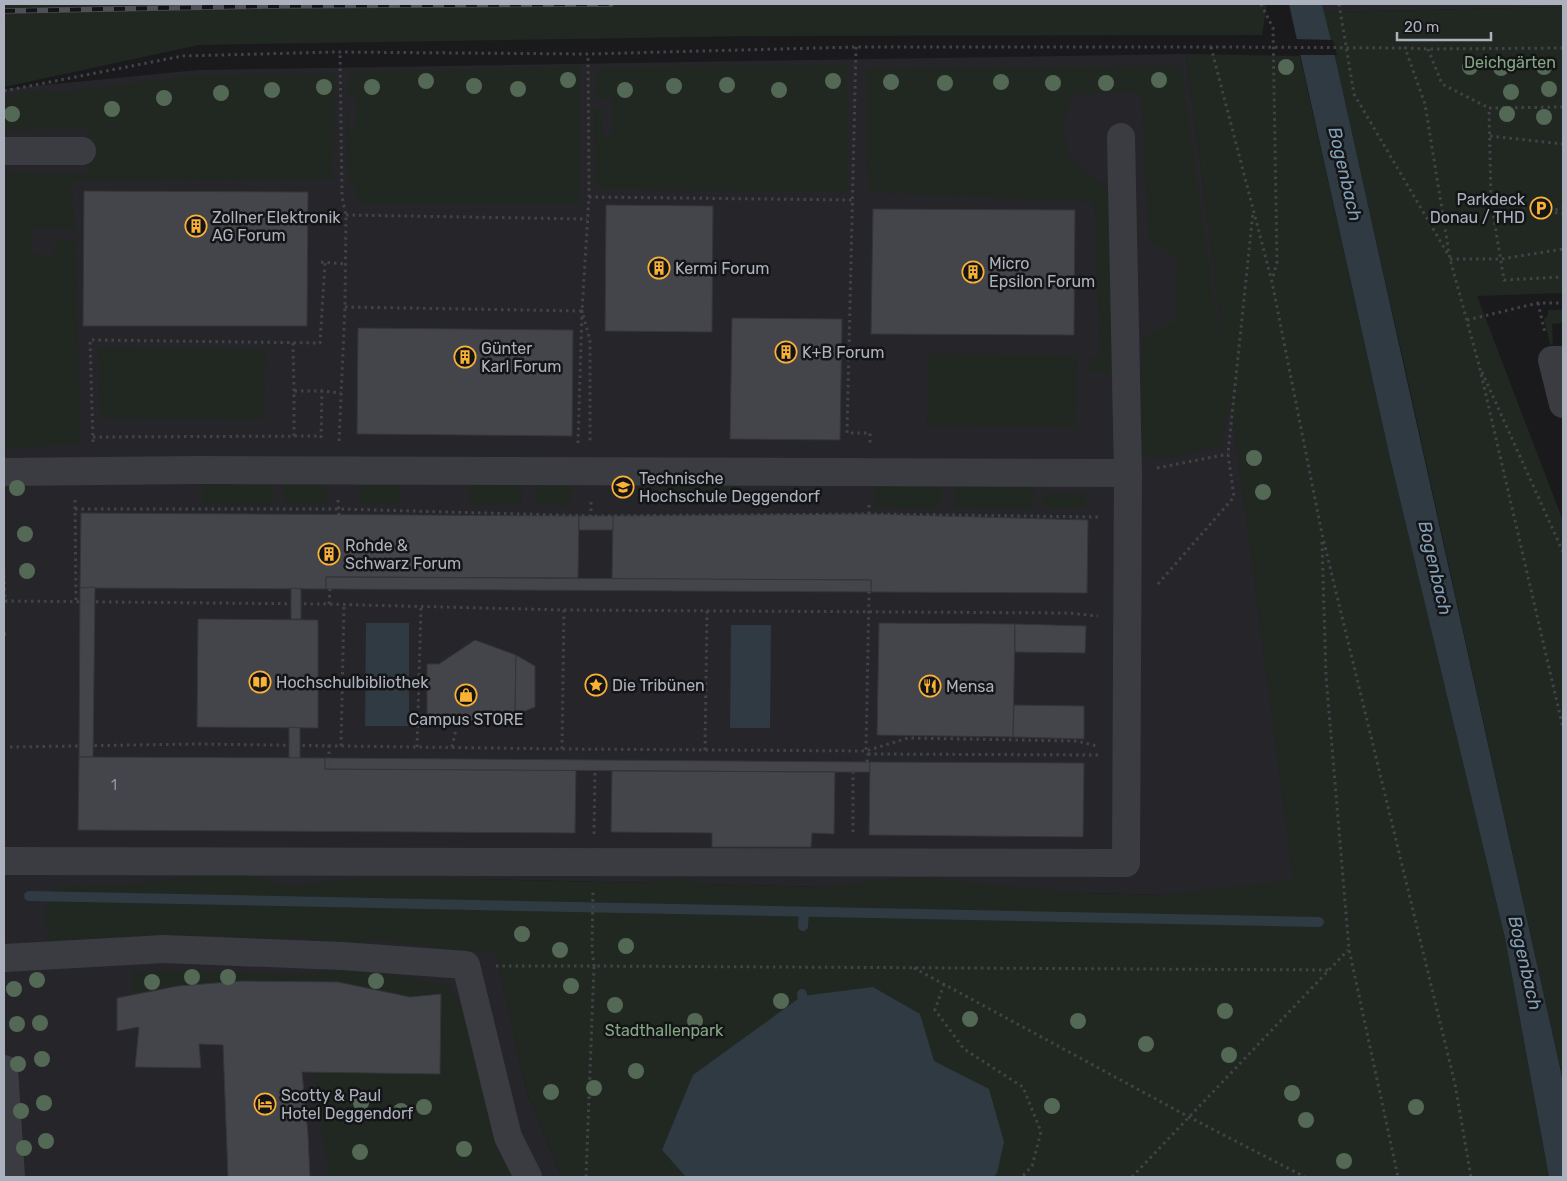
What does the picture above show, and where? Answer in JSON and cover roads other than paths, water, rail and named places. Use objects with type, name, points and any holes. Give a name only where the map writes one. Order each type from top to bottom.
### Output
[{"type":"street","points":[[4,861],[1126,863],[1128,473],[1121,137]]},
{"type":"street","points":[[4,151],[82,151]]},
{"type":"street","points":[[1563,360],[1552,360],[1563,404]]},
{"type":"street","points":[[4,472],[75,470],[1128,473]]},
{"type":"street","points":[[4,958],[164,949],[342,956],[466,966],[508,1137],[528,1177]]},
{"type":"street","points":[[4,1069],[10,1177]]},
{"type":"water","name":"Bogenbach","points":[[1289,4],[1322,4],[1335,57],[1563,1081],[1563,1177],[1549,1177],[1505,938],[1390,458]]},
{"type":"water","points":[[366,623],[409,623],[409,726],[365,726]]},
{"type":"water","points":[[731,625],[771,625],[770,728],[730,728]]},
{"type":"water","points":[[873,987],[920,1014],[934,1061],[989,1089],[1004,1142],[997,1173],[993,1177],[686,1177],[662,1150],[693,1075],[802,996]]},
{"type":"waterway","points":[[29,896],[1319,922]]},
{"type":"waterway","points":[[803,926],[804,912]]},
{"type":"railway","points":[[4,11],[266,6],[611,4]]},
{"type":"place","name":"Parkdeck Donau / THD","points":[[1541,208]]},
{"type":"place","name":"Zollner Elektronik AG Forum","points":[[196,226]]},
{"type":"place","name":"Kermi Forum","points":[[659,268]]},
{"type":"place","name":"Micro Epsilon Forum","points":[[973,272]]},
{"type":"place","name":"K+B Forum","points":[[786,352]]},
{"type":"place","name":"Günter Karl Forum","points":[[465,357]]},
{"type":"place","name":"Technische Hochschule Deggendorf","points":[[623,487]]},
{"type":"place","name":"Rohde & Schwarz Forum","points":[[329,554]]},
{"type":"place","name":"Hochschulbibliothek","points":[[260,682]]},
{"type":"place","name":"Die Tribünen","points":[[596,685]]},
{"type":"place","name":"Mensa","points":[[930,686]]},
{"type":"place","name":"Campus STORE","points":[[466,695]]},
{"type":"place","name":"Scotty & Paul Hotel Deggendorf","points":[[265,1104]]},
{"type":"park label","name":"Deichgärten","points":[[1510,62]]},
{"type":"park label","name":"Stadthallenpark","points":[[664,1030]]}]
